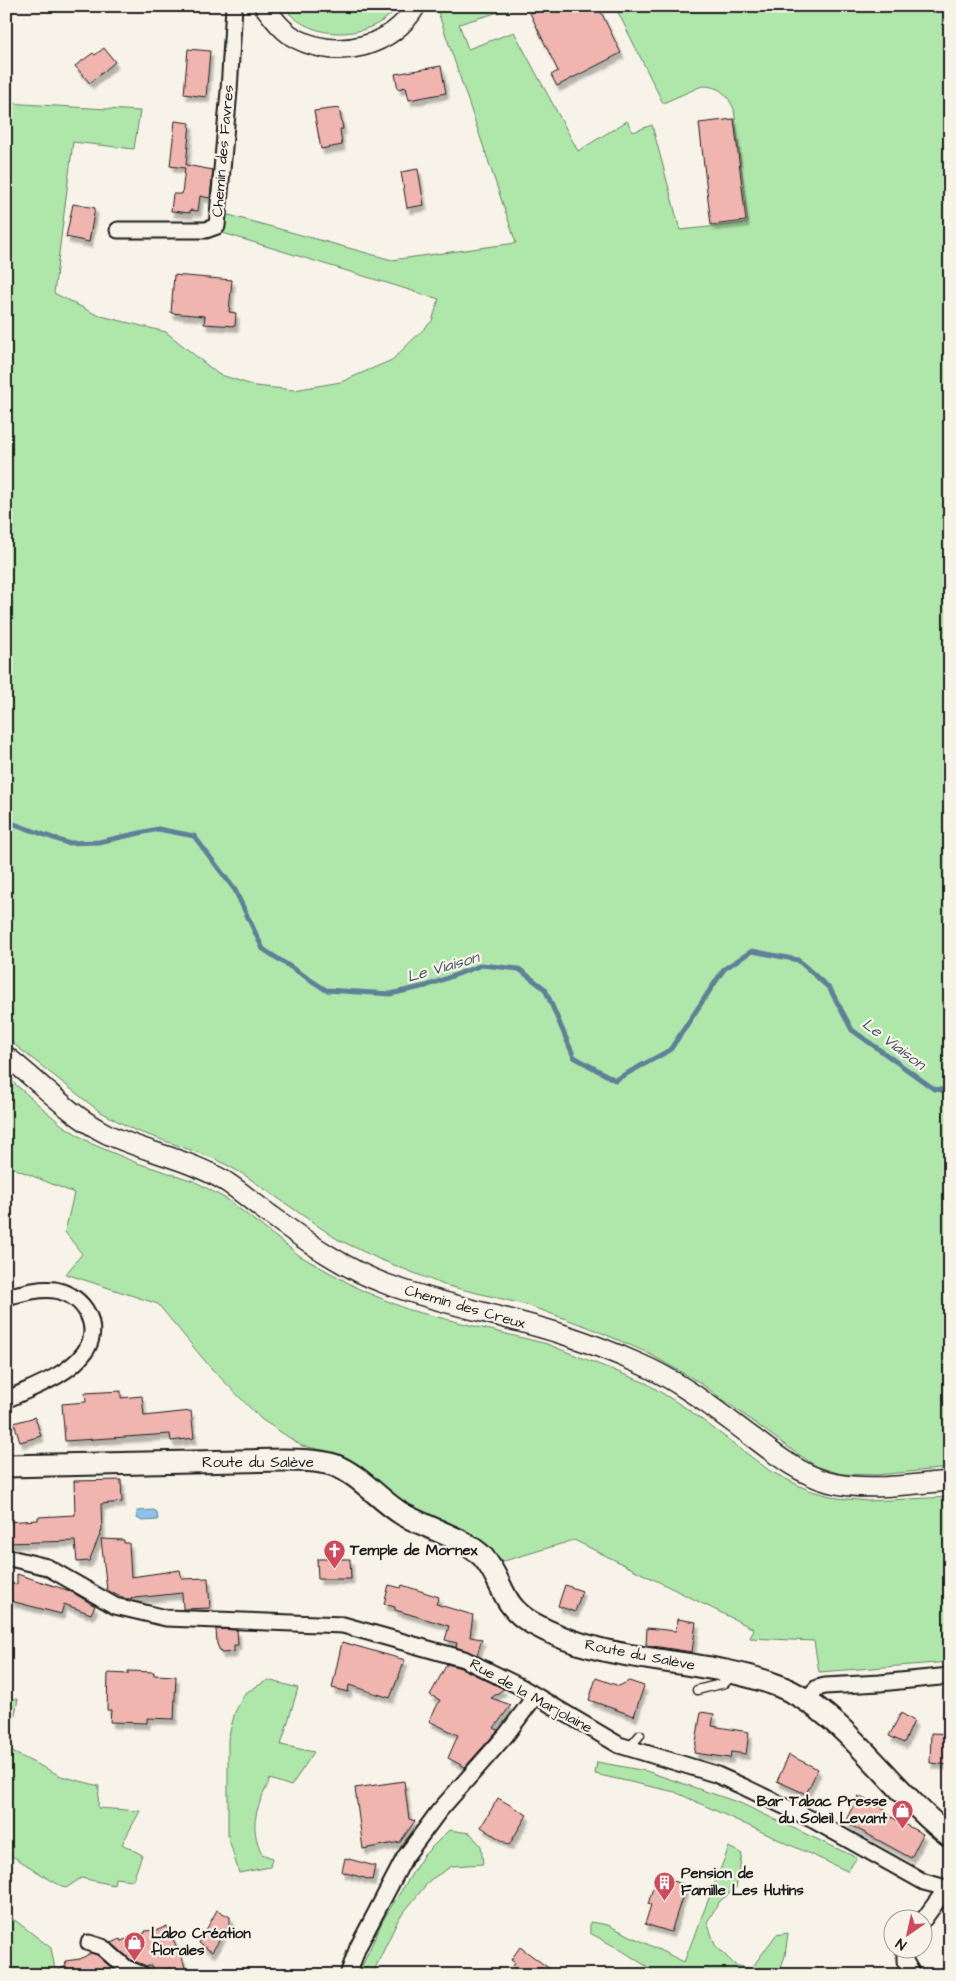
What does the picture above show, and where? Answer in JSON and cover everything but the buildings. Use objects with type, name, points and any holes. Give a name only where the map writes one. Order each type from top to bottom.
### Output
[{"type":"main road","name":"Route du Salève","points":[[6,1466],[282,1460],[334,1465],[356,1478],[400,1513],[474,1550],[488,1565],[503,1594],[514,1610],[542,1629],[571,1641],[613,1653],[735,1673],[779,1686],[806,1700],[827,1716],[912,1803],[950,1836]]},
{"type":"street","name":"Chemin des Favres","points":[[118,230],[206,230],[217,226],[229,100],[234,6]]},
{"type":"street","points":[[264,6],[283,29],[296,38],[315,46],[343,50],[371,44],[393,32],[416,6]]},
{"type":"street","name":"Chemin des Creux","points":[[6,1056],[60,1103],[87,1122],[131,1144],[182,1161],[212,1174],[236,1188],[273,1217],[329,1255],[358,1272],[426,1297],[565,1335],[642,1364],[690,1392],[786,1462],[828,1482],[853,1486],[880,1487],[950,1481]]},
{"type":"street","points":[[6,1296],[42,1290],[65,1293],[76,1299],[84,1307],[90,1317],[93,1331],[90,1343],[73,1365],[52,1378],[6,1400]]},
{"type":"street","name":"Rue de la Marjolaine","points":[[6,1557],[47,1568],[102,1600],[128,1610],[166,1618],[328,1624],[350,1627],[464,1659],[500,1675],[592,1731],[628,1749],[715,1774],[813,1820],[918,1879],[948,1889]]},
{"type":"street","points":[[806,1700],[817,1688],[824,1686],[950,1676]]},
{"type":"street","points":[[348,1975],[358,1947],[405,1857],[439,1811],[506,1735],[535,1696]]},
{"type":"street","points":[[933,1908],[948,1889]]},
{"type":"street","points":[[89,1943],[102,1947],[126,1968],[143,1975]]},
{"type":"street","points":[[905,1958],[913,1975]]},
{"type":"lane","points":[[697,1690],[728,1681],[735,1673]]},
{"type":"lane","points":[[628,1749],[640,1735]]},
{"type":"green space","points":[[283,6],[399,6],[387,18],[373,26],[341,33],[309,27],[295,18]]},
{"type":"green space","points":[[436,6],[508,6],[509,9],[459,24],[468,49],[514,32],[578,151],[627,121],[633,132],[652,125],[680,230],[748,223],[734,109],[729,99],[722,92],[708,86],[702,86],[663,103],[615,6],[950,6],[950,1468],[876,1475],[841,1474],[816,1466],[699,1382],[646,1352],[588,1327],[527,1305],[444,1285],[379,1259],[337,1239],[243,1174],[216,1159],[134,1130],[99,1111],[6,1038],[6,103],[140,111],[134,149],[73,142],[54,293],[97,315],[166,332],[218,374],[255,386],[294,390],[341,382],[392,360],[432,321],[439,299],[223,233],[225,214],[392,260],[516,243]]},
{"type":"green space","points":[[6,1076],[62,1125],[92,1144],[137,1163],[194,1181],[228,1200],[300,1256],[361,1290],[409,1310],[547,1344],[646,1383],[689,1410],[770,1471],[808,1490],[838,1498],[868,1501],[950,1497],[950,1662],[819,1672],[814,1641],[750,1638],[754,1629],[574,1540],[501,1562],[465,1529],[424,1514],[400,1501],[353,1462],[334,1452],[302,1446],[261,1419],[210,1367],[158,1304],[66,1274],[82,1254],[65,1232],[74,1193],[6,1165]]},
{"type":"green space","points":[[268,1680],[298,1688],[281,1745],[314,1752],[291,1786],[270,1779],[261,1799],[256,1816],[256,1834],[262,1854],[272,1858],[270,1867],[239,1873],[228,1836],[228,1739],[235,1712],[245,1693]]},
{"type":"green space","points":[[6,1699],[18,1699],[8,1750],[61,1776],[99,1786],[98,1808],[140,1811],[122,1844],[142,1855],[133,1880],[115,1878],[114,1885],[81,1878],[66,1888],[10,1855],[11,1842],[6,1837]]},
{"type":"green space","points":[[597,1762],[646,1771],[740,1803],[857,1858],[847,1871],[675,1792],[595,1774]]},
{"type":"green space","points":[[449,1830],[470,1833],[481,1846],[483,1864],[452,1866],[430,1880],[399,1918],[372,1975],[358,1975],[383,1920],[423,1856]]},
{"type":"green space","points":[[729,1847],[742,1854],[736,1888],[720,1901],[707,1922],[715,1945],[735,1965],[751,1969],[776,1935],[788,1933],[785,1956],[778,1975],[660,1975],[590,1933],[590,1922],[608,1925],[684,1962]]},
{"type":"green space","points":[[6,1917],[16,1921],[51,1948],[56,1975],[6,1975]]},
{"type":"water","points":[[154,1510],[157,1512],[158,1520],[142,1521],[137,1518],[137,1511]]},
{"type":"waterway","name":"Le Viaison","points":[[6,821],[67,843],[99,842],[158,829],[194,836],[235,890],[263,949],[326,990],[390,994],[426,986],[482,965],[519,969],[545,989],[574,1057],[615,1080],[670,1050],[724,969],[752,951],[798,960],[830,989],[852,1030],[934,1089],[950,1091]]},
{"type":"place","name":"Temple de Mornex","points":[[334,1569]]},
{"type":"place","name":"Bar Tabac Presse du Soleil Levant","points":[[903,1829]]},
{"type":"place","name":"Pension de Famille Les Hutins","points":[[665,1901]]},
{"type":"place","name":"Labo Création florales","points":[[135,1961]]}]
